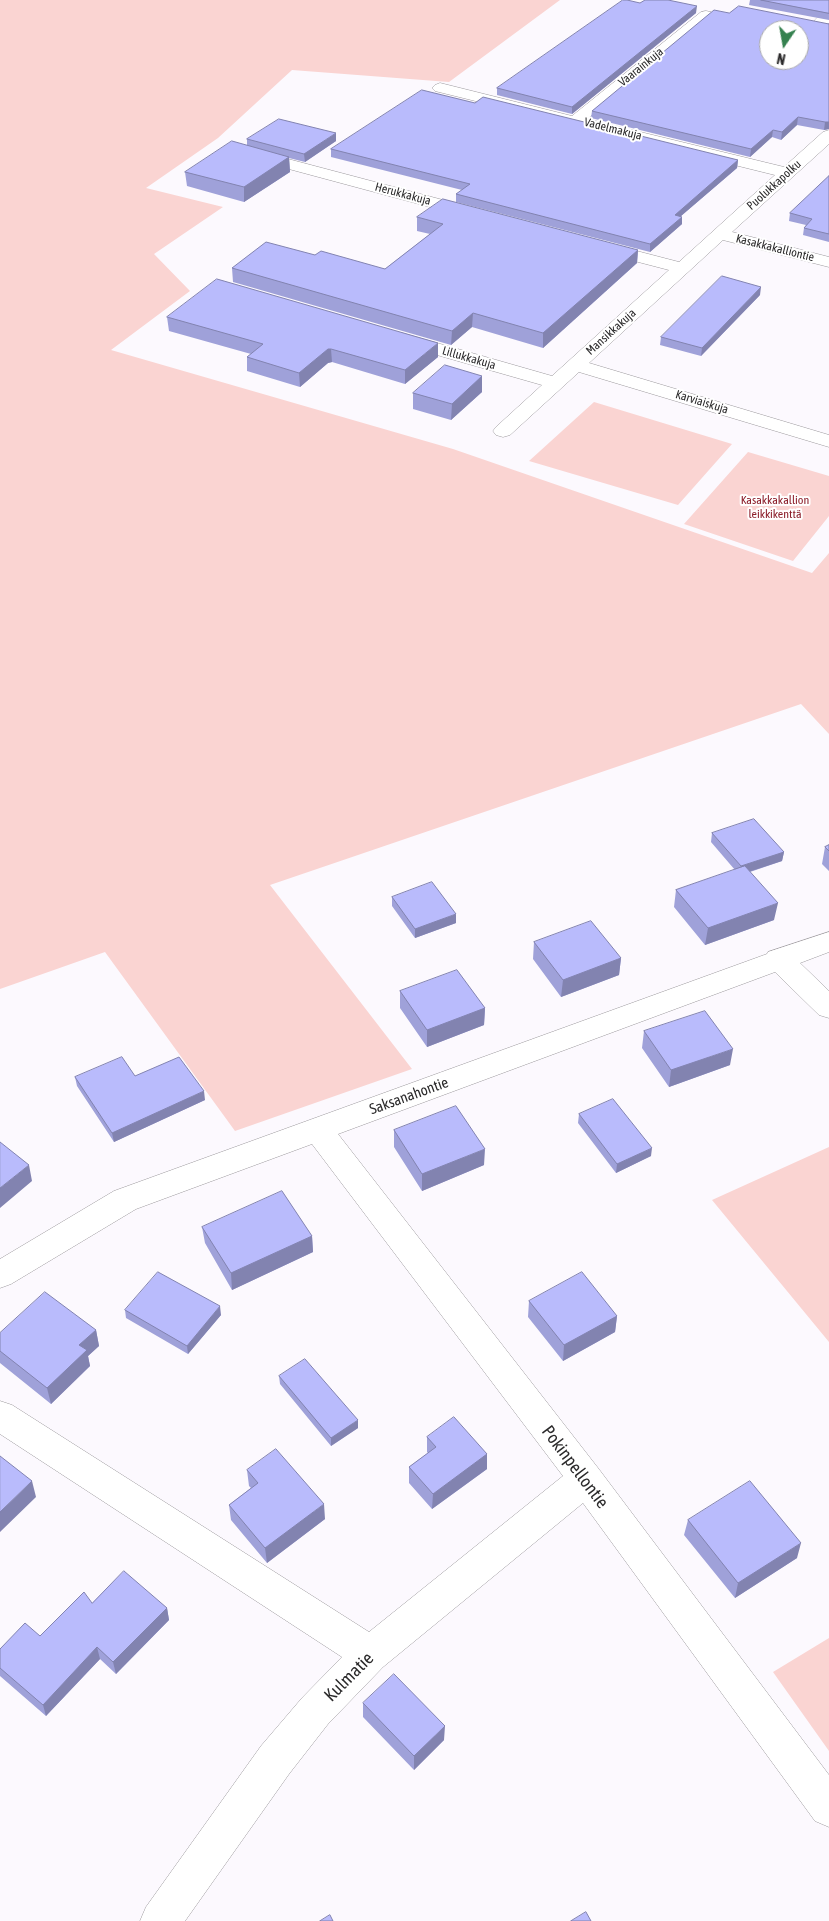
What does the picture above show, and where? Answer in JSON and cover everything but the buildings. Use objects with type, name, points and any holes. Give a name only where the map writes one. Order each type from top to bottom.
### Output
[{"type":"street","name":"Vaarainkuja","points":[[576,120],[706,15]]},
{"type":"street","points":[[809,20],[826,21]]},
{"type":"street","name":"Vadelmakuja","points":[[440,88],[786,173]]},
{"type":"street","name":"Puolukkapolku","points":[[720,234],[829,135]]},
{"type":"street","name":"Herukkakuja","points":[[241,152],[487,217]]},
{"type":"street","name":"Kasakkakalliontie","points":[[720,234],[829,262]]},
{"type":"street","name":"Mansikkakuja","points":[[503,431],[720,234]]},
{"type":"street","points":[[582,242],[681,268]]},
{"type":"street","name":"Lillukkakuja","points":[[381,333],[555,383]]},
{"type":"street","name":"Karviaiskuja","points":[[574,365],[829,441]]},
{"type":"street","name":"Saksanahontie","points":[[0,1275],[125,1200],[778,959],[829,942]]},
{"type":"street","points":[[778,959],[829,1008]]},
{"type":"street","name":"Pokinpellontie","points":[[318,1130],[586,1479],[829,1807]]},
{"type":"street","points":[[0,1416],[370,1654]]},
{"type":"street","name":"Kulmatie","points":[[160,1921],[275,1760],[315,1711],[370,1654],[586,1479]]},
{"type":"green space","points":[[0,0],[560,0],[449,82],[292,70],[218,138],[146,188],[223,207],[154,254],[190,291],[111,350],[453,449],[812,573],[829,553],[829,734],[801,704],[270,885],[412,1069],[235,1131],[105,952],[0,989]]},
{"type":"green space","points":[[594,402],[732,444],[678,505],[529,461]]},
{"type":"green space","name":"Kasakkakallion leikkikenttä","points":[[748,452],[829,476],[829,516],[793,561],[684,524]]},
{"type":"green space","points":[[829,1147],[829,1342],[712,1200]]},
{"type":"green space","points":[[829,1638],[829,1751],[773,1672]]}]
